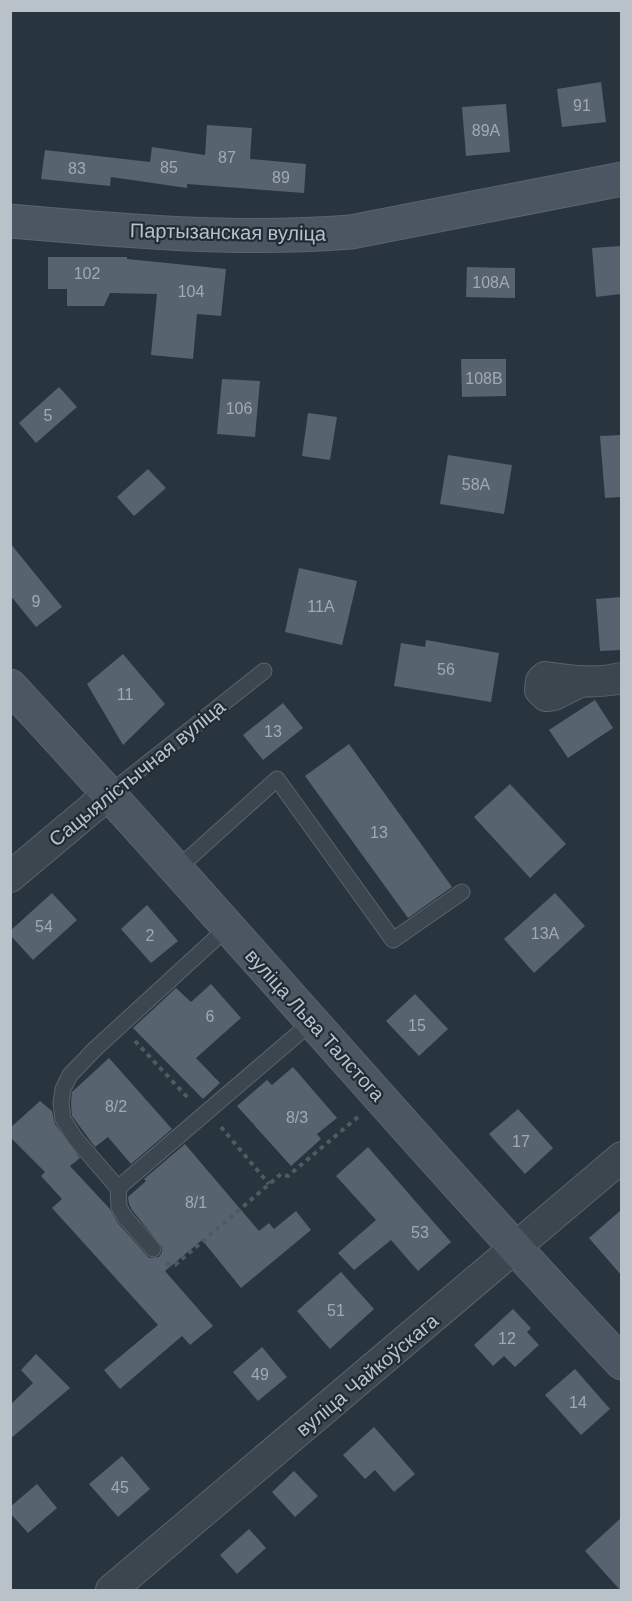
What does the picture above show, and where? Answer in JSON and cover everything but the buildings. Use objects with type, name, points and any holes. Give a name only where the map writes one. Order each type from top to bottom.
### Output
[{"type":"main road","name":"Партызанская вуліца","points":[[10,220],[157,233],[222,236],[307,235],[351,232],[621,179]]},
{"type":"main road","name":"вуліца Льва Талстога","points":[[10,686],[110,794],[515,1249],[621,1363]]},
{"type":"street","points":[[580,682],[603,682],[621,678]]},
{"type":"street","name":"Сацыялістычная вуліца","points":[[10,877],[110,794]]},
{"type":"street","name":"вуліца Чайкоўскага","points":[[111,1590],[621,1158]]},
{"type":"lane","name":"Сацыялістычная вуліца","points":[[110,794],[264,671]]},
{"type":"lane","points":[[176,870],[277,779],[393,940],[462,892]]},
{"type":"lane","points":[[153,1249],[124,1216],[119,1207],[118,1188],[75,1138],[63,1119],[61,1103],[63,1089],[70,1075],[95,1049],[228,927]]},
{"type":"lane","points":[[118,1188],[313,1021]]},
{"type":"path","points":[[153,1249],[166,1264],[175,1265],[281,1174],[288,1176],[360,1115]]}]
